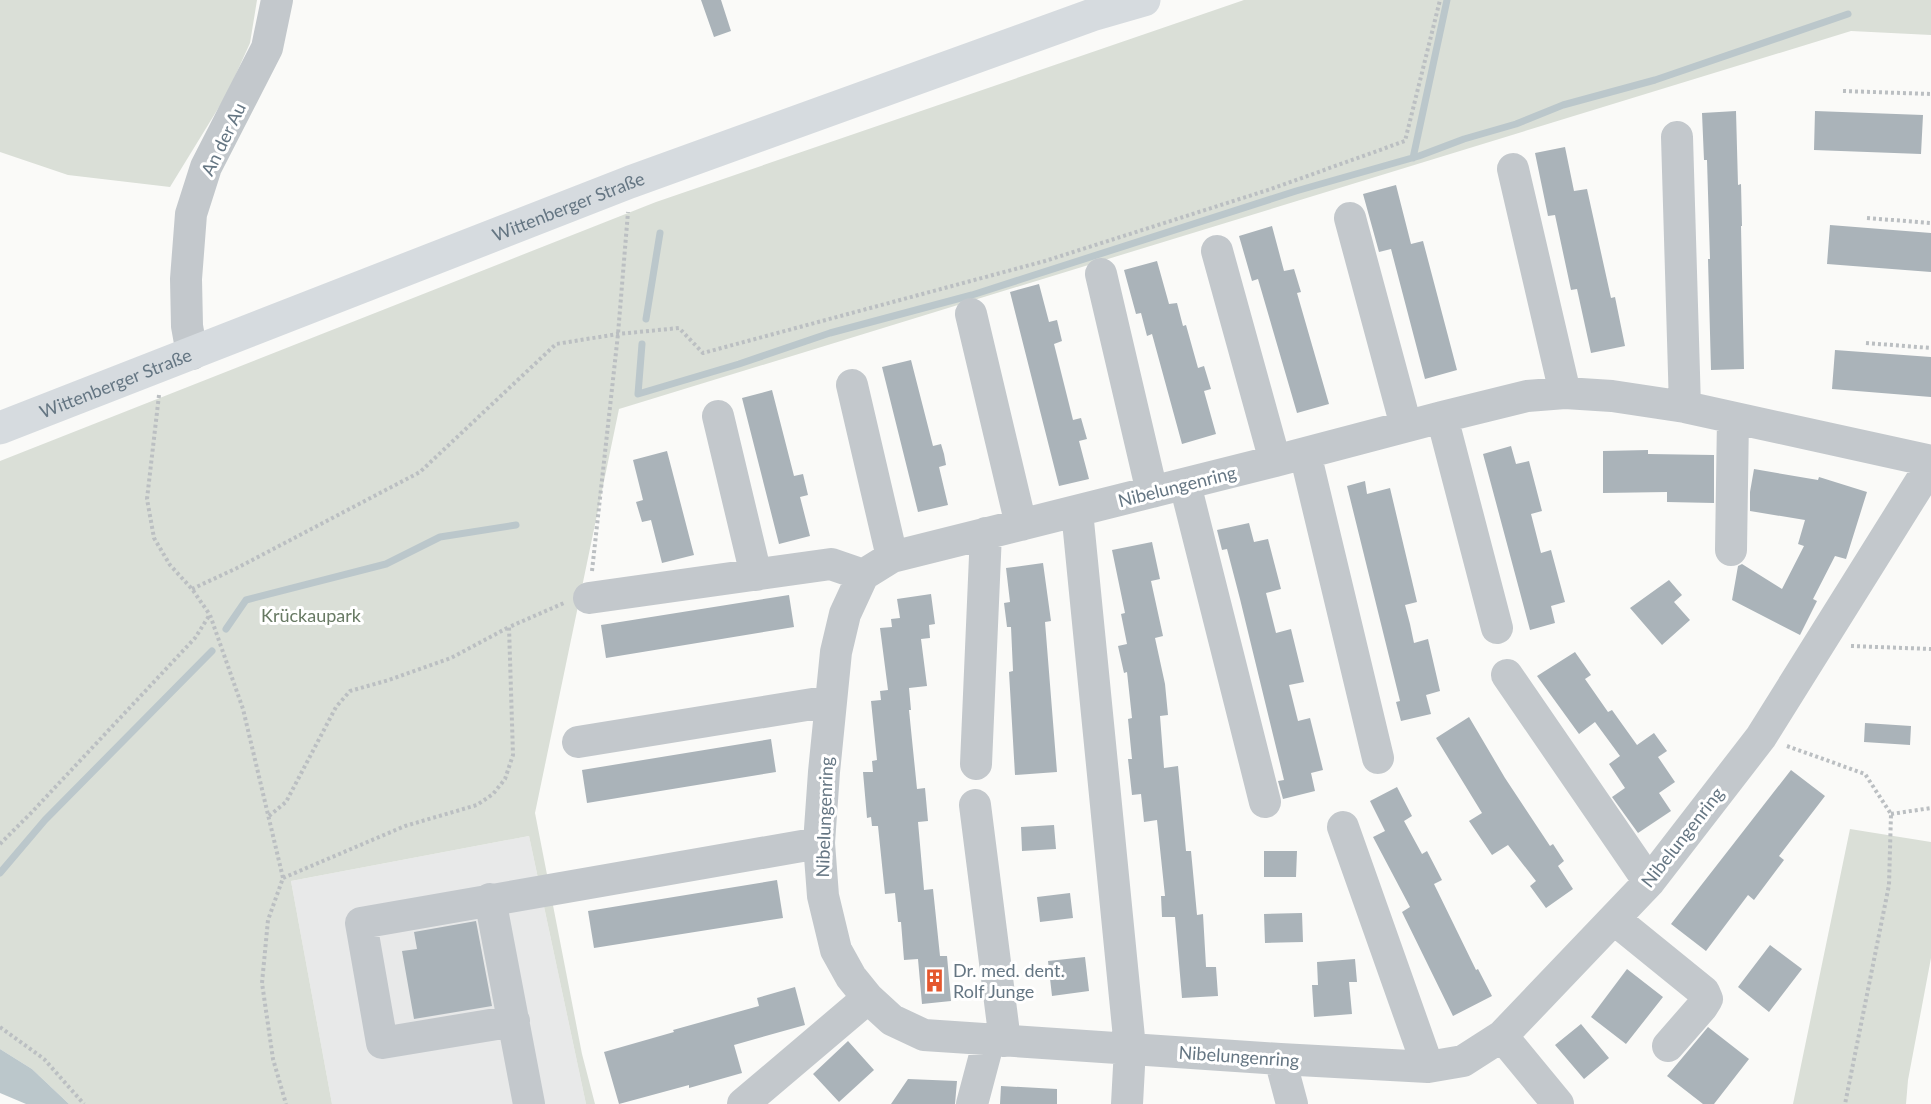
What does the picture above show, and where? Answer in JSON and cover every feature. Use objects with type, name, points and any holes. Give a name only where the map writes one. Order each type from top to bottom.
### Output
[{"type":"main road","name":"Wittenberger Straße","points":[[0,428],[630,182],[1092,15],[1144,0]]},
{"type":"street","name":"An der Au","points":[[178,359],[187,326],[186,279],[191,214],[206,167],[267,48],[277,0]]},
{"type":"street","points":[[1677,137],[1685,408]]},
{"type":"street","points":[[1513,169],[1565,393]]},
{"type":"street","points":[[1350,218],[1406,426]]},
{"type":"street","points":[[1217,251],[1275,461]]},
{"type":"street","points":[[1101,274],[1152,492]]},
{"type":"street","points":[[971,314],[1021,525]]},
{"type":"street","points":[[852,385],[892,557]]},
{"type":"street","name":"Nibelungenring","points":[[1565,393],[1612,396],[1685,408],[1931,463],[1761,737],[1649,882],[1502,1036],[1463,1061],[1428,1067],[924,1035],[892,1020],[868,998],[851,977],[836,950],[823,896],[819,843],[837,652],[845,614],[862,575],[892,557],[1527,396],[1565,393]]},
{"type":"street","points":[[718,416],[756,575]]},
{"type":"street","points":[[1442,417],[1497,628]]},
{"type":"street","points":[[1731,550],[1732,418]]},
{"type":"street","points":[[1305,453],[1378,759]]},
{"type":"street","points":[[1185,484],[1265,802]]},
{"type":"street","points":[[1077,511],[1130,1048],[1127,1104]]},
{"type":"street","points":[[976,764],[986,534]]},
{"type":"street","points":[[589,598],[831,564],[862,575]]},
{"type":"street","points":[[1507,675],[1649,882]]},
{"type":"street","points":[[578,742],[831,701]]},
{"type":"street","points":[[972,1104],[997,1040],[975,805]]},
{"type":"street","points":[[1343,827],[1428,1067]]},
{"type":"street","points":[[514,1021],[382,1043],[361,923],[819,843]]},
{"type":"street","points":[[490,899],[529,1104]]},
{"type":"street","points":[[1614,919],[1704,992],[1707,999],[1668,1046]]},
{"type":"street","points":[[743,1104],[868,998]]},
{"type":"street","points":[[1502,1036],[1558,1104]]},
{"type":"street","points":[[1280,1059],[1292,1104]]},
{"type":"path","points":[[192,589],[237,568],[420,472],[556,344],[618,333],[679,328],[703,353],[1045,261],[1271,189],[1405,141],[1440,0]]},
{"type":"path","points":[[1843,91],[1931,94]]},
{"type":"path","points":[[268,816],[286,802],[336,707],[350,691],[389,680],[451,657],[558,605],[589,598],[618,333],[630,182]]},
{"type":"path","points":[[1867,218],[1931,223]]},
{"type":"path","points":[[1866,343],[1931,348]]},
{"type":"path","points":[[178,359],[147,499],[154,538],[170,565],[192,589],[210,615],[243,709],[283,878],[268,920],[262,983],[273,1059],[286,1104]]},
{"type":"path","points":[[0,844],[33,812],[195,638],[210,615]]},
{"type":"path","points":[[283,878],[405,826],[477,805],[493,794],[505,779],[513,754],[509,627]]},
{"type":"path","points":[[1818,644],[1931,649]]},
{"type":"path","points":[[1761,737],[1865,774],[1891,814],[1889,885],[1845,1104]]},
{"type":"path","points":[[1891,814],[1931,808]]},
{"type":"path","points":[[0,1027],[44,1059],[84,1104]]},
{"type":"shaded area","points":[[529,836],[586,1104],[332,1104],[291,881]]},
{"type":"shaded area","points":[[0,1049],[32,1069],[69,1104],[26,1104],[0,1093]]},
{"type":"green space","points":[[0,0],[257,0],[250,43],[227,94],[170,187],[68,175],[0,152]]},
{"type":"green space","name":"Krückaupark","points":[[1244,0],[1931,0],[1931,35],[1851,31],[619,409],[535,813],[582,1054],[595,1104],[586,1104],[529,836],[291,881],[332,1104],[69,1104],[32,1069],[0,1049],[0,461],[656,202]]},
{"type":"green space","points":[[1850,829],[1931,842],[1931,958],[1908,1080],[1906,1104],[1793,1104]]},
{"type":"building","points":[[701,0],[721,0],[731,31],[714,37]]},
{"type":"building","points":[[1736,111],[1738,185],[1741,184],[1744,369],[1711,370],[1707,160],[1704,160],[1702,113]]},
{"type":"building","points":[[1815,111],[1923,115],[1921,154],[1814,150]]},
{"type":"building","points":[[1565,147],[1574,191],[1587,189],[1611,298],[1615,297],[1625,346],[1591,353],[1577,289],[1571,290],[1555,215],[1548,216],[1535,153]]},
{"type":"building","points":[[1396,185],[1411,244],[1423,241],[1457,370],[1425,379],[1391,249],[1379,252],[1363,194]]},
{"type":"building","points":[[1830,225],[1931,233],[1931,272],[1827,264]]},
{"type":"building","points":[[1272,226],[1284,271],[1294,269],[1301,292],[1297,293],[1329,404],[1297,413],[1258,279],[1252,281],[1239,236]]},
{"type":"building","points":[[1157,261],[1169,304],[1177,303],[1183,326],[1186,325],[1198,368],[1204,366],[1211,389],[1204,391],[1216,434],[1182,444],[1152,334],[1147,336],[1141,313],[1136,314],[1124,270]]},
{"type":"building","points":[[1039,284],[1049,322],[1057,320],[1062,341],[1054,344],[1073,420],[1081,418],[1087,439],[1079,441],[1089,479],[1059,486],[1010,292]]},
{"type":"building","points":[[1835,350],[1931,357],[1931,397],[1832,389]]},
{"type":"building","points":[[911,360],[933,446],[941,444],[944,454],[946,465],[939,467],[948,505],[918,512],[882,367]]},
{"type":"building","points":[[772,390],[794,476],[803,474],[808,495],[800,497],[810,536],[779,544],[742,398]]},
{"type":"building","points":[[1511,446],[1516,464],[1529,461],[1542,511],[1531,514],[1541,553],[1551,550],[1565,602],[1551,606],[1555,623],[1530,630],[1483,454]]},
{"type":"building","points":[[1648,450],[1648,454],[1714,455],[1714,503],[1667,502],[1667,492],[1603,493],[1603,451]]},
{"type":"building","points":[[667,451],[694,555],[662,563],[651,520],[642,522],[636,502],[643,500],[633,460]]},
{"type":"building","points":[[1754,469],[1818,480],[1819,477],[1867,492],[1846,559],[1835,556],[1813,599],[1817,601],[1800,635],[1732,600],[1738,566],[1742,564],[1782,589],[1804,546],[1798,544],[1805,520],[1750,511],[1750,492]]},
{"type":"building","points":[[1365,481],[1367,494],[1390,488],[1417,602],[1405,605],[1414,643],[1428,639],[1440,691],[1426,695],[1431,714],[1401,721],[1396,702],[1400,701],[1347,486]]},
{"type":"building","points":[[1249,523],[1254,542],[1268,539],[1281,589],[1266,593],[1276,633],[1291,629],[1304,682],[1289,685],[1298,721],[1310,718],[1323,770],[1311,773],[1315,791],[1283,799],[1278,781],[1284,780],[1240,599],[1227,549],[1222,550],[1217,530]]},
{"type":"building","points":[[1152,542],[1160,579],[1151,581],[1163,636],[1155,638],[1165,684],[1168,715],[1160,716],[1164,768],[1178,766],[1186,851],[1191,851],[1197,915],[1203,914],[1206,967],[1216,967],[1218,996],[1182,998],[1175,917],[1162,917],[1161,896],[1165,896],[1157,820],[1144,822],[1141,794],[1132,795],[1128,759],[1132,759],[1128,719],[1132,718],[1127,672],[1124,673],[1118,646],[1127,644],[1121,614],[1125,613],[1112,550]]},
{"type":"building","points":[[1043,563],[1051,621],[1045,622],[1057,772],[1015,775],[1009,672],[1013,671],[1011,627],[1007,627],[1004,603],[1010,602],[1006,568]]},
{"type":"building","points":[[1669,580],[1682,595],[1674,602],[1690,620],[1662,645],[1630,608]]},
{"type":"building","points":[[931,594],[935,624],[929,625],[930,638],[921,639],[927,686],[909,688],[911,710],[909,710],[917,789],[925,788],[928,821],[918,822],[924,890],[933,889],[940,956],[947,956],[951,1001],[922,1004],[918,959],[904,960],[901,922],[898,922],[895,893],[885,894],[878,826],[872,826],[871,817],[867,818],[863,772],[873,772],[872,761],[877,760],[871,701],[881,700],[880,691],[888,690],[880,628],[892,627],[891,619],[900,618],[897,599]]},
{"type":"building","points":[[789,595],[794,627],[606,658],[601,625]]},
{"type":"building","points":[[1575,652],[1591,675],[1585,679],[1608,712],[1612,710],[1637,745],[1654,733],[1667,751],[1658,757],[1675,782],[1659,793],[1671,811],[1638,833],[1612,797],[1625,788],[1609,764],[1620,756],[1595,722],[1579,734],[1537,676]]},
{"type":"building","points":[[1469,717],[1505,778],[1550,846],[1553,844],[1564,861],[1558,866],[1573,889],[1546,908],[1530,886],[1536,881],[1508,845],[1492,855],[1469,821],[1482,813],[1436,738]]},
{"type":"building","points":[[1865,723],[1911,726],[1910,745],[1864,742]]},
{"type":"building","points":[[771,739],[776,772],[587,803],[582,770]]},
{"type":"building","points":[[1791,770],[1825,796],[1779,856],[1784,860],[1754,900],[1748,895],[1706,951],[1671,924]]},
{"type":"building","points":[[1397,787],[1412,816],[1404,821],[1422,854],[1427,851],[1442,880],[1434,884],[1476,970],[1478,969],[1492,996],[1453,1016],[1402,912],[1410,907],[1373,837],[1385,831],[1370,801]]},
{"type":"building","points":[[1054,825],[1056,849],[1022,851],[1021,827]]},
{"type":"building","points":[[1264,851],[1297,851],[1296,877],[1264,877]]},
{"type":"building","points":[[777,880],[783,918],[594,948],[588,911]]},
{"type":"building","points":[[1070,893],[1073,918],[1040,922],[1037,897]]},
{"type":"building","points":[[1302,913],[1303,942],[1265,943],[1264,914]]},
{"type":"building","points":[[476,921],[492,1006],[414,1019],[402,951],[417,949],[414,932]]},
{"type":"building","points":[[1770,945],[1802,969],[1769,1012],[1738,987]]},
{"type":"building","points":[[1085,957],[1089,991],[1052,996],[1048,961]]},
{"type":"building","points":[[1355,959],[1357,982],[1349,982],[1352,1014],[1314,1017],[1312,985],[1318,985],[1317,962]]},
{"type":"building","points":[[1627,969],[1663,997],[1626,1044],[1591,1017]]},
{"type":"building","points":[[795,987],[805,1025],[734,1045],[742,1073],[619,1104],[604,1052],[759,1006],[757,998]]},
{"type":"building","points":[[1581,1024],[1609,1058],[1584,1079],[1555,1045]]},
{"type":"building","points":[[1708,1027],[1749,1059],[1714,1104],[1703,1104],[1667,1076]]},
{"type":"building","points":[[848,1041],[874,1070],[839,1102],[813,1074]]},
{"type":"building","points":[[908,1079],[957,1081],[955,1104],[891,1104]]},
{"type":"building","points":[[1001,1086],[1057,1089],[1057,1104],[1000,1104]]},
{"type":"waterway","points":[[1413,158],[1447,0]]},
{"type":"waterway","points":[[642,344],[638,394],[739,364],[830,333],[972,295],[1296,191],[1419,156],[1464,139],[1516,124],[1563,105],[1655,80],[1848,14]]},
{"type":"waterway","points":[[646,319],[660,233]]},
{"type":"waterway","points":[[226,629],[246,600],[386,564],[440,537],[516,525]]},
{"type":"waterway","points":[[0,873],[45,820],[212,651]]},
{"type":"place","name":"Dr. med. dent. Rolf Junge","points":[[935,980]]}]
